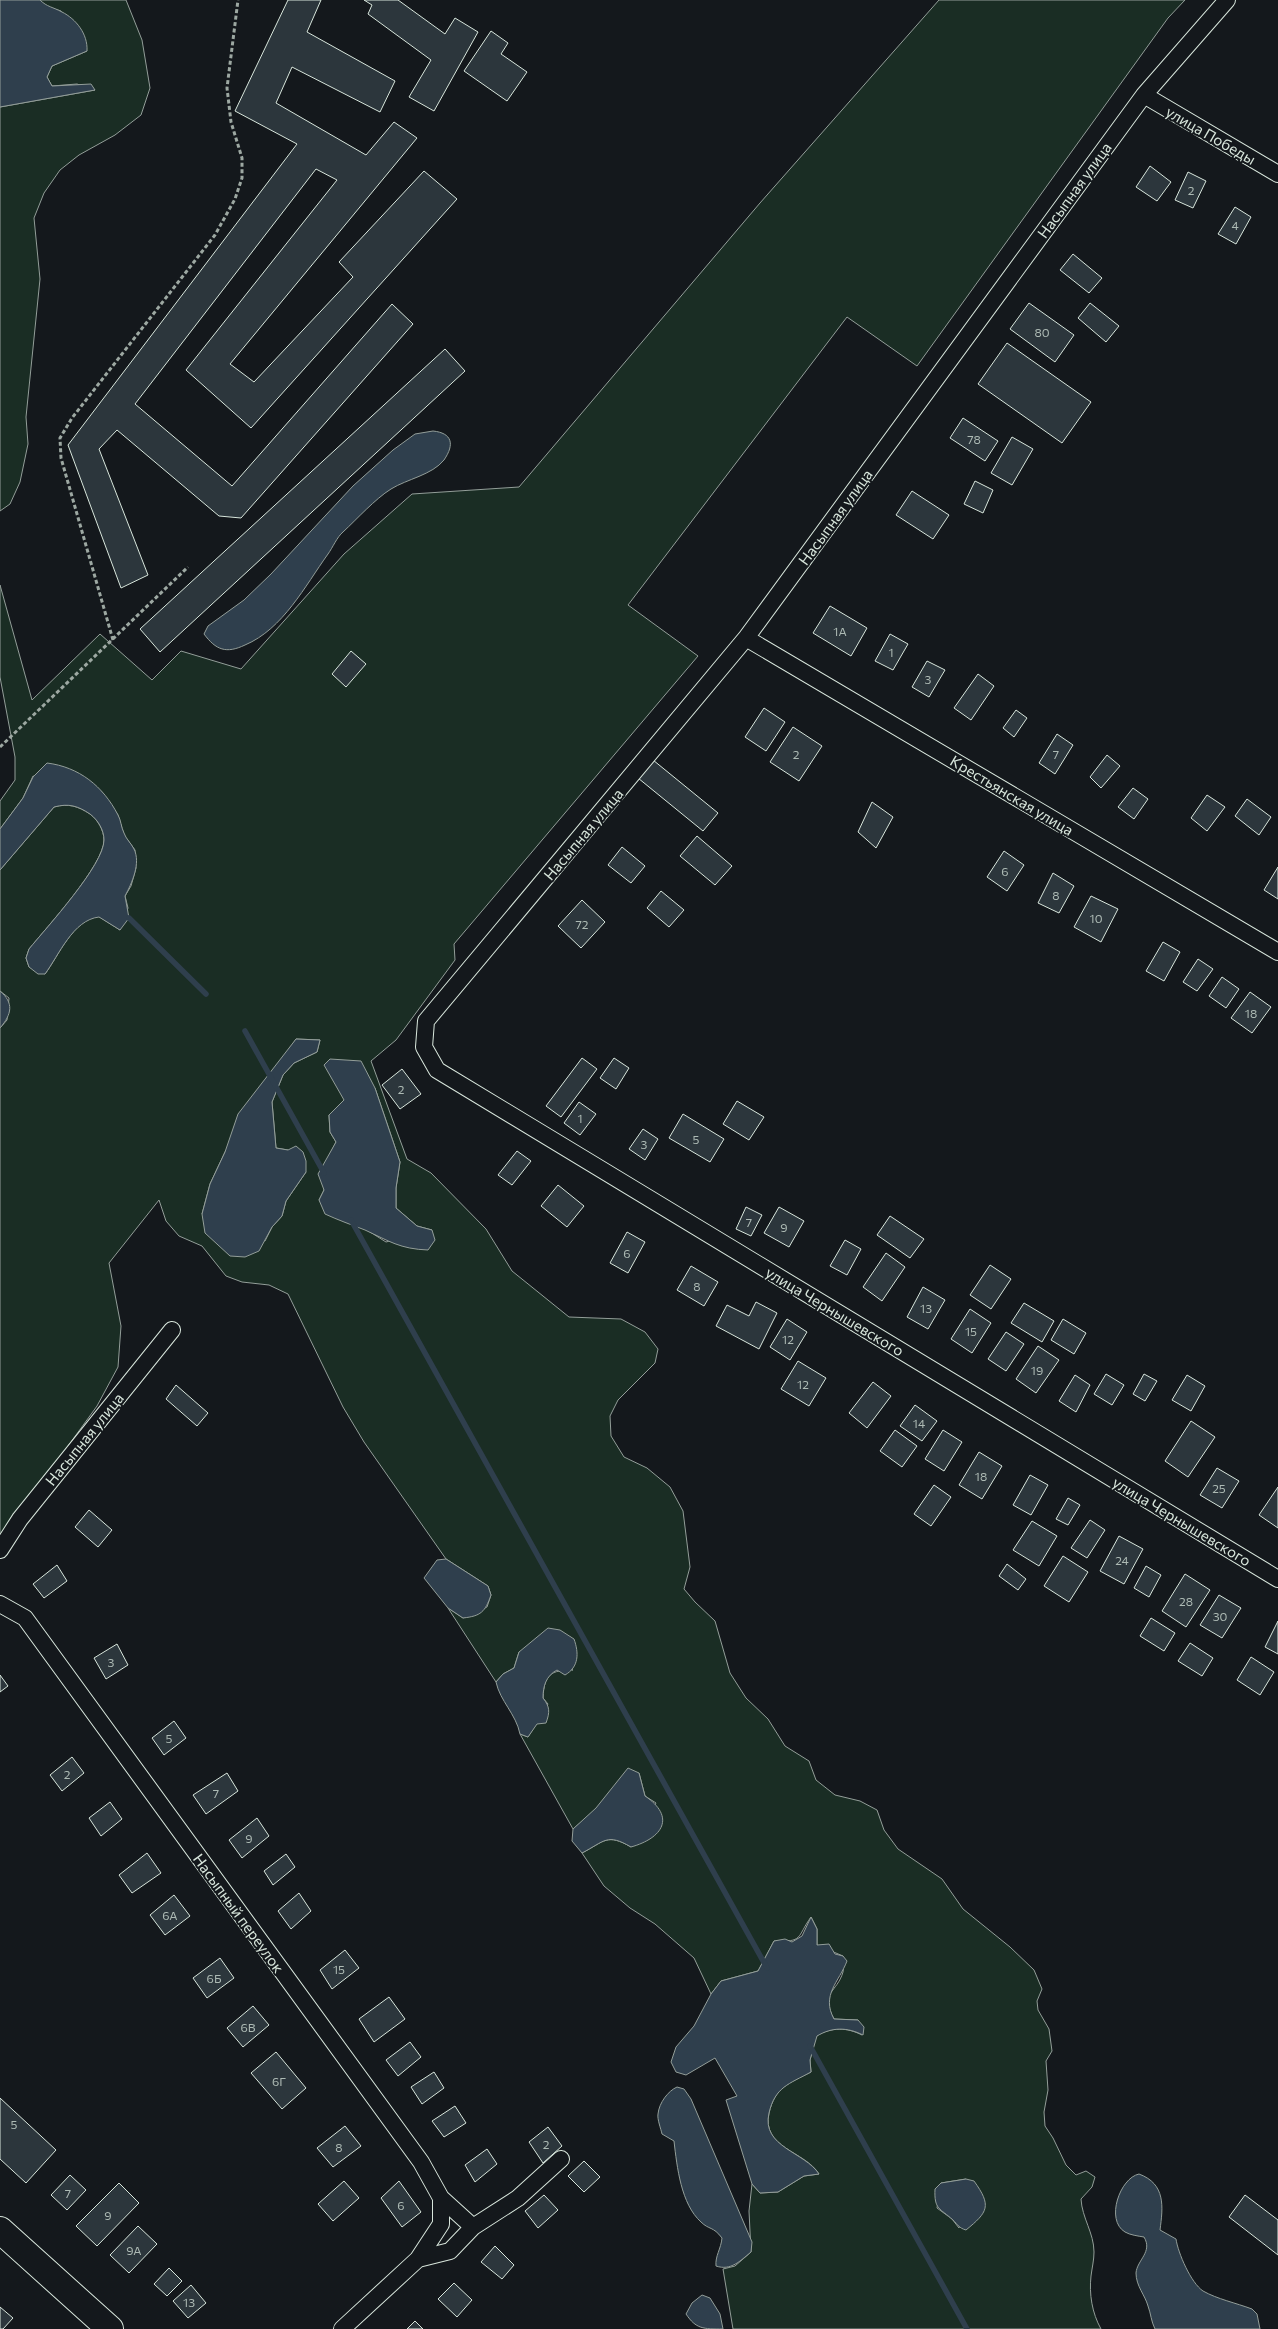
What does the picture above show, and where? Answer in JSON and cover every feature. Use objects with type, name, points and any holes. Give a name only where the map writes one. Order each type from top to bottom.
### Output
[{"type":"main road","points":[[0,2230],[110,2329]]},
{"type":"street","name":"Насыпная улица","points":[[426,1021],[746,638],[1144,95],[1227,0]]},
{"type":"street","name":"улица Победы","points":[[1144,95],[1278,174]]},
{"type":"street","name":"Крестьянская улица","points":[[746,638],[1278,952]]},
{"type":"street","name":"улица Чернышевского","points":[[426,1021],[424,1047],[437,1070],[1278,1579]]},
{"type":"street","name":"Насыпная улица","points":[[0,1550],[20,1519],[172,1330]]},
{"type":"street","name":"Насыпный переулок","points":[[0,1604],[25,1618],[421,2162],[440,2198],[473,2227]]},
{"type":"street","points":[[418,2259],[450,2251],[473,2227],[518,2198],[561,2159]]},
{"type":"street","points":[[342,2329],[418,2259],[440,2224],[440,2198]]},
{"type":"path","points":[[113,640],[61,458],[60,438],[72,418],[215,235],[235,199],[242,178],[242,158],[231,122],[227,88],[238,0]]},
{"type":"path","points":[[0,747],[188,567]]},
{"type":"green space","points":[[40,0],[126,0],[142,40],[150,88],[141,115],[115,135],[79,155],[60,170],[44,193],[34,218],[40,279],[26,417],[28,444],[20,482],[10,504],[0,511],[0,107],[95,90],[77,84],[52,86],[47,77],[52,66],[87,51],[61,11],[45,6]]},
{"type":"green space","points":[[939,0],[1185,0],[1168,18],[917,366],[847,317],[628,605],[698,656],[454,944],[455,960],[396,1040],[371,1061],[407,1159],[431,1173],[486,1229],[512,1271],[569,1317],[621,1319],[645,1332],[658,1349],[655,1363],[618,1400],[610,1416],[611,1436],[624,1457],[647,1468],[670,1487],[683,1511],[690,1567],[684,1589],[715,1621],[730,1673],[746,1698],[768,1719],[785,1746],[809,1761],[816,1780],[835,1795],[860,1801],[877,1810],[884,1830],[898,1849],[942,1879],[963,1909],[1010,1947],[1034,1970],[1042,1989],[1037,2001],[1038,2010],[1049,2029],[1052,2051],[1046,2061],[1048,2090],[1044,2112],[1045,2126],[1066,2165],[1076,2175],[1086,2171],[1095,2177],[1092,2187],[1081,2199],[1083,2213],[1093,2245],[1094,2255],[1090,2283],[1093,2310],[1101,2329],[733,2329],[723,2269],[735,2266],[751,2252],[749,2211],[752,2184],[760,2193],[778,2192],[804,2176],[819,2174],[813,2166],[778,2142],[771,2134],[768,2125],[769,2113],[775,2097],[784,2087],[811,2072],[810,2060],[816,2036],[839,2029],[845,2029],[862,2035],[858,2020],[834,2019],[828,2003],[831,1993],[843,1972],[843,1956],[817,1945],[817,1929],[811,1917],[801,1934],[795,1939],[790,1941],[774,1941],[758,1971],[721,1981],[711,1994],[694,1958],[655,1924],[630,1908],[604,1886],[582,1853],[606,1840],[616,1840],[631,1847],[656,1803],[645,1796],[639,1773],[573,1829],[520,1734],[528,1737],[548,1704],[543,1698],[545,1684],[550,1675],[559,1671],[573,1670],[519,1652],[514,1668],[503,1674],[496,1682],[448,1608],[463,1618],[487,1607],[491,1595],[488,1586],[446,1559],[364,1442],[343,1407],[288,1294],[269,1285],[242,1282],[226,1276],[202,1246],[179,1236],[166,1221],[159,1200],[109,1263],[121,1326],[118,1367],[97,1406],[0,1540],[0,1028],[7,1020],[9,998],[0,991],[0,870],[54,807],[73,806],[90,814],[98,822],[104,840],[102,851],[95,864],[73,896],[29,949],[26,958],[29,967],[45,974],[67,939],[81,924],[89,919],[98,916],[120,930],[128,908],[125,896],[131,886],[136,868],[135,850],[124,835],[118,815],[101,791],[33,776],[23,798],[0,829],[0,801],[15,780],[15,757],[0,677],[0,585],[32,700],[100,634],[152,680],[181,651],[241,669],[344,554],[412,494],[519,487],[760,203]],"holes":[[[296,1039],[320,1040],[317,1052],[294,1063],[283,1075],[272,1102],[276,1148],[288,1150],[306,1172],[286,1201],[282,1216],[272,1227],[265,1241],[202,1214],[210,1184],[225,1152]],[[375,1088],[400,1162],[396,1188],[396,1208],[417,1226],[432,1230],[386,1242],[319,1200],[324,1190],[329,1156],[336,1142],[330,1132],[329,1115],[344,1100]],[[966,2179],[959,2228],[952,2219],[937,2208],[941,2183]]]},
{"type":"water","points":[[0,0],[40,0],[72,19],[83,33],[87,51],[52,66],[47,77],[52,86],[91,84],[95,90],[0,107]]},
{"type":"water","points":[[433,431],[444,434],[450,440],[450,449],[444,460],[426,473],[397,485],[360,515],[339,537],[302,593],[271,629],[245,645],[227,650],[217,647],[208,639],[204,634],[208,626],[244,600],[271,574],[353,486],[393,450],[415,434]]},
{"type":"water","points":[[47,763],[59,765],[80,774],[105,795],[119,817],[137,860],[133,879],[125,896],[129,918],[120,930],[99,917],[82,924],[61,948],[45,974],[38,974],[29,967],[26,958],[29,949],[85,880],[102,851],[104,840],[100,826],[90,814],[73,806],[54,807],[0,870],[0,829],[23,798],[33,777]]},
{"type":"water","points":[[0,991],[8,1000],[10,1009],[7,1018],[0,1028]]},
{"type":"water","points":[[296,1039],[320,1040],[317,1052],[294,1063],[283,1075],[272,1102],[276,1148],[288,1150],[296,1146],[303,1152],[306,1161],[306,1172],[286,1201],[282,1216],[272,1227],[259,1251],[245,1257],[230,1256],[205,1233],[202,1214],[210,1184],[225,1152],[238,1114]]},
{"type":"water","points":[[330,1059],[361,1061],[375,1088],[400,1162],[396,1188],[396,1208],[417,1226],[432,1230],[435,1240],[428,1250],[395,1244],[325,1214],[319,1200],[324,1190],[318,1174],[336,1142],[330,1132],[329,1115],[344,1100],[324,1065]]},
{"type":"water","points":[[446,1559],[488,1586],[491,1595],[482,1612],[463,1618],[448,1608],[424,1578],[437,1560]]},
{"type":"water","points":[[548,1628],[560,1630],[574,1639],[577,1659],[570,1672],[565,1675],[557,1670],[548,1678],[543,1698],[549,1713],[546,1723],[537,1724],[528,1737],[520,1734],[496,1682],[503,1674],[514,1668],[519,1652]]},
{"type":"water","points":[[628,1768],[639,1773],[645,1796],[655,1804],[660,1812],[663,1819],[662,1826],[651,1838],[631,1847],[616,1840],[606,1840],[582,1853],[572,1841],[573,1829],[596,1808]]},
{"type":"water","points":[[811,1917],[817,1929],[817,1945],[829,1944],[835,1954],[843,1956],[847,1961],[830,1996],[830,2010],[834,2019],[858,2020],[864,2027],[863,2035],[840,2029],[828,2031],[817,2036],[810,2060],[811,2072],[784,2087],[775,2097],[769,2113],[768,2124],[771,2134],[786,2148],[813,2166],[819,2174],[804,2176],[778,2192],[760,2193],[752,2184],[726,2100],[737,2096],[715,2058],[686,2075],[676,2072],[671,2062],[676,2047],[694,2026],[711,1994],[721,1981],[758,1971],[774,1941],[785,1939],[792,1942],[802,1936]]},
{"type":"water","points":[[677,2087],[684,2089],[691,2099],[752,2242],[751,2252],[731,2266],[716,2266],[722,2238],[701,2222],[694,2214],[684,2195],[674,2141],[662,2134],[658,2119],[660,2106],[670,2091]]},
{"type":"water","points":[[1139,2174],[1148,2178],[1158,2190],[1162,2205],[1160,2230],[1176,2239],[1182,2259],[1198,2287],[1220,2299],[1252,2309],[1257,2314],[1260,2329],[1155,2329],[1147,2302],[1136,2278],[1137,2268],[1146,2252],[1146,2242],[1144,2237],[1125,2232],[1119,2226],[1116,2218],[1117,2200],[1121,2191],[1132,2177]]},
{"type":"water","points":[[966,2179],[974,2181],[980,2190],[985,2208],[979,2218],[966,2230],[939,2208],[935,2189],[941,2183]]},
{"type":"water","points":[[702,2295],[710,2298],[720,2314],[723,2329],[701,2327],[693,2323],[686,2314],[692,2303]]},
{"type":"building","points":[[288,0],[321,0],[307,32],[395,81],[380,112],[292,67],[276,103],[366,155],[394,122],[417,138],[230,364],[254,382],[353,277],[339,262],[424,171],[457,199],[251,428],[186,370],[337,180],[316,169],[135,404],[232,486],[392,304],[413,324],[241,518],[219,516],[117,430],[99,449],[148,575],[121,588],[68,445],[297,144],[235,111]]},
{"type":"building","points":[[364,0],[398,0],[445,34],[455,18],[478,32],[434,111],[409,97],[431,60],[368,14],[372,5]]},
{"type":"building","points":[[491,31],[508,43],[501,54],[527,72],[507,101],[464,71]]},
{"type":"building","points":[[1150,166],[1171,182],[1157,201],[1136,187]]},
{"type":"building","points":[[1188,172],[1206,181],[1193,208],[1175,200]]},
{"type":"building","points":[[1235,207],[1251,217],[1236,244],[1218,234]]},
{"type":"building","points":[[1073,254],[1102,278],[1089,293],[1060,270]]},
{"type":"building","points":[[1029,303],[1074,335],[1055,362],[1010,329]]},
{"type":"building","points":[[1090,303],[1119,326],[1106,342],[1078,318]]},
{"type":"building","points":[[1007,343],[1091,402],[1062,443],[978,384]]},
{"type":"building","points":[[445,349],[465,371],[160,652],[140,629]]},
{"type":"building","points":[[963,418],[998,441],[985,461],[950,438]]},
{"type":"building","points":[[1012,437],[1033,449],[1012,485],[991,473]]},
{"type":"building","points":[[975,481],[993,490],[983,513],[964,504]]},
{"type":"building","points":[[912,491],[949,515],[933,539],[896,515]]},
{"type":"building","points":[[830,606],[867,628],[851,656],[813,633]]},
{"type":"building","points":[[890,634],[908,644],[893,670],[875,661]]},
{"type":"building","points":[[351,651],[366,664],[346,687],[332,674]]},
{"type":"building","points":[[927,661],[945,670],[929,697],[912,687]]},
{"type":"building","points":[[978,674],[994,686],[971,720],[954,708]]},
{"type":"building","points":[[764,708],[785,722],[766,751],[745,737]]},
{"type":"building","points":[[1016,710],[1027,718],[1014,737],[1003,728]]},
{"type":"building","points":[[793,727],[822,746],[799,781],[770,762]]},
{"type":"building","points":[[1057,734],[1073,745],[1055,774],[1039,763]]},
{"type":"building","points":[[1107,755],[1120,766],[1101,788],[1090,777]]},
{"type":"building","points":[[653,760],[718,813],[703,831],[638,778]]},
{"type":"building","points":[[1133,788],[1148,799],[1134,819],[1118,807]]},
{"type":"building","points":[[1207,795],[1225,807],[1207,831],[1191,818]]},
{"type":"building","points":[[1247,799],[1271,817],[1259,835],[1235,816]]},
{"type":"building","points":[[872,802],[893,817],[876,848],[858,832]]},
{"type":"building","points":[[697,836],[732,866],[715,885],[680,856]]},
{"type":"building","points":[[622,847],[645,866],[631,883],[608,865]]},
{"type":"building","points":[[1004,851],[1024,865],[1007,891],[987,877]]},
{"type":"building","points":[[1278,867],[1278,899],[1264,890]]},
{"type":"building","points":[[1053,873],[1074,886],[1059,913],[1038,903]]},
{"type":"building","points":[[661,891],[684,910],[669,927],[647,908]]},
{"type":"building","points":[[1091,896],[1118,909],[1101,942],[1074,927]]},
{"type":"building","points":[[582,900],[605,922],[581,948],[558,926]]},
{"type":"building","points":[[1163,942],[1180,952],[1164,981],[1146,971]]},
{"type":"building","points":[[1198,959],[1213,969],[1197,991],[1183,982]]},
{"type":"building","points":[[1222,977],[1239,989],[1226,1008],[1209,996]]},
{"type":"building","points":[[1250,992],[1271,1007],[1252,1033],[1231,1018]]},
{"type":"building","points":[[582,1058],[597,1069],[561,1117],[546,1106]]},
{"type":"building","points":[[614,1058],[629,1068],[616,1089],[600,1078]]},
{"type":"building","points":[[402,1069],[421,1094],[400,1109],[382,1085]]},
{"type":"building","points":[[737,1101],[764,1117],[749,1140],[723,1124]]},
{"type":"building","points":[[579,1102],[596,1114],[580,1135],[564,1123]]},
{"type":"building","points":[[683,1114],[724,1139],[710,1162],[669,1138]]},
{"type":"building","points":[[643,1129],[658,1139],[645,1160],[629,1149]]},
{"type":"building","points":[[517,1151],[531,1161],[512,1185],[498,1175]]},
{"type":"building","points":[[558,1185],[584,1206],[567,1227],[541,1206]]},
{"type":"building","points":[[746,1207],[762,1215],[751,1236],[736,1229]]},
{"type":"building","points":[[779,1207],[804,1221],[789,1247],[764,1233]]},
{"type":"building","points":[[890,1216],[924,1239],[910,1258],[877,1235]]},
{"type":"building","points":[[627,1232],[645,1242],[628,1273],[610,1263]]},
{"type":"building","points":[[845,1240],[861,1249],[847,1275],[830,1266]]},
{"type":"building","points":[[886,1253],[905,1267],[882,1301],[863,1287]]},
{"type":"building","points":[[990,1265],[1011,1279],[991,1309],[970,1295]]},
{"type":"building","points":[[691,1266],[718,1282],[704,1306],[677,1290]]},
{"type":"building","points":[[923,1287],[945,1300],[928,1329],[907,1317]]},
{"type":"building","points":[[756,1302],[777,1313],[759,1349],[716,1326],[727,1305],[749,1316]]},
{"type":"building","points":[[1024,1303],[1054,1321],[1042,1342],[1011,1323]]},
{"type":"building","points":[[970,1309],[991,1323],[972,1353],[951,1339]]},
{"type":"building","points":[[787,1319],[807,1332],[790,1360],[770,1347]]},
{"type":"building","points":[[1063,1319],[1086,1333],[1074,1354],[1051,1340]]},
{"type":"building","points":[[1006,1332],[1024,1344],[1006,1371],[988,1359]]},
{"type":"building","points":[[1038,1346],[1059,1360],[1036,1393],[1016,1379]]},
{"type":"building","points":[[798,1361],[826,1378],[809,1406],[781,1389]]},
{"type":"building","points":[[1106,1374],[1124,1385],[1112,1405],[1094,1394]]},
{"type":"building","points":[[1144,1374],[1157,1381],[1145,1401],[1133,1394]]},
{"type":"building","points":[[1075,1375],[1090,1385],[1076,1412],[1059,1401]]},
{"type":"building","points":[[1187,1375],[1205,1386],[1191,1411],[1172,1400]]},
{"type":"building","points":[[873,1382],[891,1396],[867,1428],[849,1413]]},
{"type":"building","points":[[176,1385],[208,1413],[197,1426],[166,1399]]},
{"type":"building","points":[[915,1405],[937,1421],[922,1441],[900,1426]]},
{"type":"building","points":[[1191,1421],[1215,1437],[1188,1477],[1165,1461]]},
{"type":"building","points":[[895,1430],[917,1446],[902,1467],[880,1451]]},
{"type":"building","points":[[943,1430],[962,1442],[944,1471],[925,1459]]},
{"type":"building","points":[[979,1452],[1002,1466],[982,1499],[959,1485]]},
{"type":"building","points":[[1217,1468],[1239,1481],[1222,1508],[1200,1495]]},
{"type":"building","points":[[1030,1475],[1048,1485],[1031,1515],[1013,1505]]},
{"type":"building","points":[[934,1485],[951,1497],[931,1526],[914,1514]]},
{"type":"building","points":[[1278,1487],[1278,1528],[1259,1515]]},
{"type":"building","points":[[1068,1498],[1080,1505],[1068,1525],[1056,1519]]},
{"type":"building","points":[[89,1510],[112,1530],[98,1547],[75,1527]]},
{"type":"building","points":[[1090,1520],[1105,1530],[1087,1558],[1071,1548]]},
{"type":"building","points":[[1032,1521],[1057,1536],[1039,1566],[1013,1550]]},
{"type":"building","points":[[1119,1536],[1143,1549],[1124,1584],[1100,1571]]},
{"type":"building","points":[[1063,1556],[1088,1572],[1069,1602],[1044,1586]]},
{"type":"building","points":[[1007,1564],[1026,1579],[1018,1590],[999,1576]]},
{"type":"building","points":[[57,1565],[67,1581],[44,1598],[33,1584]]},
{"type":"building","points":[[1146,1566],[1161,1575],[1149,1597],[1134,1588]]},
{"type":"building","points":[[1185,1574],[1210,1590],[1186,1627],[1162,1611]]},
{"type":"building","points":[[1219,1595],[1241,1608],[1222,1638],[1200,1625]]},
{"type":"building","points":[[1151,1618],[1175,1633],[1164,1651],[1140,1636]]},
{"type":"building","points":[[1278,1621],[1278,1654],[1265,1647]]},
{"type":"building","points":[[1190,1643],[1213,1658],[1202,1676],[1178,1661]]},
{"type":"building","points":[[117,1644],[128,1665],[106,1679],[94,1658]]},
{"type":"building","points":[[1251,1657],[1274,1672],[1260,1695],[1237,1680]]},
{"type":"building","points":[[0,1675],[8,1686],[0,1692]]},
{"type":"building","points":[[174,1721],[186,1738],[164,1755],[152,1738]]},
{"type":"building","points":[[72,1757],[84,1773],[62,1791],[50,1775]]},
{"type":"building","points":[[227,1773],[238,1791],[206,1814],[193,1795]]},
{"type":"building","points":[[110,1802],[122,1819],[101,1836],[89,1818]]},
{"type":"building","points":[[257,1818],[269,1836],[242,1858],[229,1840]]},
{"type":"building","points":[[147,1853],[161,1873],[132,1893],[119,1875]]},
{"type":"building","points":[[286,1854],[295,1867],[273,1885],[264,1871]]},
{"type":"building","points":[[299,1893],[311,1911],[291,1929],[278,1911]]},
{"type":"building","points":[[174,1895],[190,1916],[165,1935],[150,1915]]},
{"type":"building","points":[[345,1950],[359,1968],[332,1989],[320,1970]]},
{"type":"building","points":[[220,1958],[234,1978],[207,1998],[193,1978]]},
{"type":"building","points":[[389,1997],[405,2019],[374,2042],[359,2019]]},
{"type":"building","points":[[253,2006],[269,2025],[243,2047],[227,2028]]},
{"type":"building","points":[[410,2042],[421,2057],[398,2076],[386,2060]]},
{"type":"building","points":[[276,2052],[306,2088],[282,2109],[251,2073]]},
{"type":"building","points":[[434,2072],[444,2088],[422,2104],[411,2087]]},
{"type":"building","points":[[0,2098],[56,2150],[26,2183],[0,2159]]},
{"type":"building","points":[[455,2106],[466,2123],[444,2137],[432,2121]]},
{"type":"building","points":[[345,2126],[361,2146],[333,2167],[317,2148]]},
{"type":"building","points":[[548,2127],[562,2146],[543,2163],[529,2142]]},
{"type":"building","points":[[487,2149],[497,2164],[475,2182],[465,2165]]},
{"type":"building","points":[[584,2161],[600,2177],[584,2192],[568,2176]]},
{"type":"building","points":[[70,2175],[86,2190],[67,2210],[51,2195]]},
{"type":"building","points":[[344,2181],[359,2198],[333,2221],[318,2204]]},
{"type":"building","points":[[399,2181],[421,2212],[402,2227],[381,2198]]},
{"type":"building","points":[[119,2183],[139,2203],[97,2246],[76,2226]]},
{"type":"building","points":[[544,2195],[558,2210],[538,2228],[525,2211]]},
{"type":"building","points":[[1245,2195],[1278,2220],[1278,2255],[1229,2217]]},
{"type":"building","points":[[138,2226],[157,2244],[129,2273],[110,2255]]},
{"type":"building","points":[[495,2246],[514,2265],[502,2279],[481,2262]]},
{"type":"building","points":[[169,2268],[182,2281],[167,2296],[154,2284]]},
{"type":"building","points":[[454,2283],[472,2300],[457,2317],[438,2299]]},
{"type":"building","points":[[191,2285],[206,2303],[188,2318],[173,2301]]},
{"type":"building","points":[[0,2307],[13,2318],[3,2329],[0,2329]]},
{"type":"building","points":[[415,2321],[423,2329],[407,2329]]},
{"type":"waterway","points":[[129,918],[206,994]]},
{"type":"waterway","points":[[245,1031],[324,1173]]},
{"type":"waterway","points":[[351,1220],[767,1968]]},
{"type":"waterway","points":[[810,2046],[967,2329]]}]
